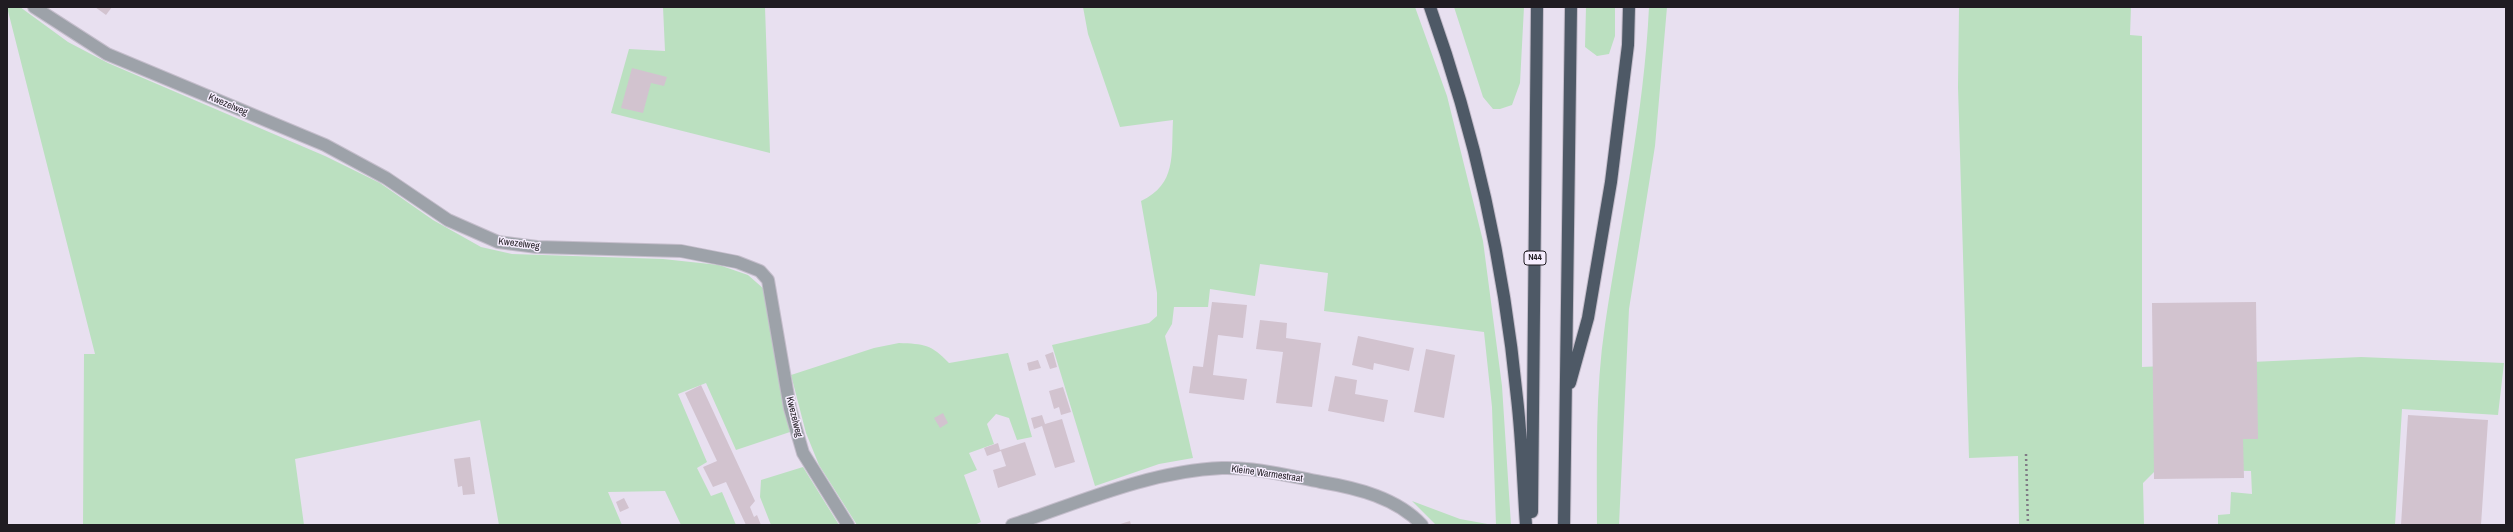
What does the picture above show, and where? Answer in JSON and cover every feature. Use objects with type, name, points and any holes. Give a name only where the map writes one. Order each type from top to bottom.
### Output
[{"type":"highway","points":[[1430,7],[1458,92],[1488,211],[1501,280],[1517,397],[1526,525]]},
{"type":"highway","name":"N44","points":[[1532,525],[1536,7]]},
{"type":"highway","points":[[1564,525],[1571,7]]},
{"type":"highway","points":[[1565,399],[1588,318],[1611,182],[1628,45],[1629,7]]},
{"type":"street","name":"Kwezelweg","points":[[34,7],[107,54],[325,146],[386,178],[448,220],[498,242],[537,247],[681,251],[737,262],[760,271],[768,280],[790,408],[803,453],[848,525]]},
{"type":"street","name":"Kleine Warmestraat","points":[[1012,525],[1178,472],[1223,468],[1275,473],[1366,492],[1414,516],[1422,525]]},
{"type":"path","points":[[2026,454],[2028,525]]},
{"type":"green space","points":[[7,7],[20,7],[68,42],[108,63],[325,156],[380,183],[433,220],[481,247],[512,254],[663,259],[719,265],[748,275],[764,289],[790,432],[736,450],[706,383],[678,394],[707,462],[697,468],[711,496],[722,492],[736,525],[681,525],[665,491],[608,492],[622,525],[499,525],[480,420],[295,459],[304,525],[83,525],[84,354],[95,354]]},
{"type":"green space","points":[[663,7],[765,7],[770,153],[611,113],[629,49],[665,51]]},
{"type":"green space","points":[[1083,7],[1415,7],[1447,96],[1483,241],[1502,386],[1511,525],[1496,525],[1492,407],[1484,332],[1324,311],[1328,273],[1260,264],[1255,296],[1210,289],[1208,307],[1174,307],[1172,324],[1165,336],[1193,458],[1159,464],[1095,486],[1052,345],[1149,323],[1157,316],[1157,293],[1141,201],[1153,194],[1161,186],[1170,167],[1173,120],[1120,127],[1088,34]]},
{"type":"green space","points":[[1454,7],[1524,7],[1520,83],[1512,105],[1500,109],[1493,109],[1483,97]]},
{"type":"green space","points":[[1586,7],[1615,7],[1615,36],[1609,54],[1597,56],[1585,47]]},
{"type":"green space","points":[[1649,7],[1667,7],[1655,146],[1629,309],[1619,525],[1597,525],[1597,425],[1602,350],[1637,127]]},
{"type":"green space","points":[[1959,7],[2131,7],[2130,35],[2142,36],[2142,367],[2361,357],[2504,363],[2498,415],[2402,409],[2395,525],[2218,525],[2218,515],[2230,514],[2231,492],[2252,494],[2251,471],[2157,469],[2143,483],[2144,525],[2019,525],[2018,456],[1969,458],[1958,87]]},
{"type":"green space","points":[[899,343],[927,346],[937,352],[949,363],[1008,353],[1032,437],[1017,440],[1009,418],[996,414],[987,424],[994,444],[969,453],[977,470],[964,475],[981,522],[974,525],[857,525],[819,465],[806,433],[791,375],[874,348]]},
{"type":"green space","points":[[803,467],[839,525],[771,525],[760,497],[761,480]]},
{"type":"green space","points":[[1412,501],[1460,519],[1493,525],[1436,525]]},
{"type":"building","points":[[95,7],[112,7],[106,15]]},
{"type":"building","points":[[632,68],[667,77],[664,86],[651,83],[643,113],[621,108]]},
{"type":"building","points":[[1212,302],[1247,305],[1243,338],[1218,335],[1213,375],[1247,379],[1244,400],[1189,393],[1193,366],[1203,367]]},
{"type":"building","points":[[2256,302],[2258,439],[2243,439],[2244,478],[2154,479],[2152,303]]},
{"type":"building","points":[[1260,320],[1287,323],[1286,338],[1321,343],[1312,407],[1276,403],[1283,352],[1256,349]]},
{"type":"building","points":[[1358,336],[1414,348],[1409,371],[1374,363],[1373,370],[1352,365]]},
{"type":"building","points":[[1426,349],[1455,355],[1444,418],[1414,412]]},
{"type":"building","points":[[1053,352],[1057,367],[1050,369],[1045,355]]},
{"type":"building","points":[[1038,360],[1041,368],[1029,371],[1027,363]]},
{"type":"building","points":[[1335,376],[1357,380],[1355,394],[1388,400],[1384,422],[1328,411]]},
{"type":"building","points":[[701,385],[755,501],[750,507],[754,517],[757,515],[761,525],[746,525],[726,482],[713,487],[703,467],[717,461],[685,393]]},
{"type":"building","points":[[1063,387],[1071,412],[1061,415],[1059,407],[1054,409],[1049,391]]},
{"type":"building","points":[[943,413],[948,423],[940,428],[934,418]]},
{"type":"building","points":[[1042,415],[1045,424],[1062,419],[1075,462],[1055,468],[1042,426],[1034,429],[1031,418]]},
{"type":"building","points":[[2408,415],[2488,420],[2481,525],[2401,525]]},
{"type":"building","points":[[1025,442],[1036,475],[998,488],[993,470],[1006,466],[1001,451],[987,456],[984,448],[998,443],[1000,450]]},
{"type":"building","points":[[470,457],[475,494],[463,495],[462,486],[458,487],[454,459]]},
{"type":"building","points":[[624,498],[629,508],[620,512],[616,502]]},
{"type":"building","points":[[1130,521],[1131,525],[1117,525]]}]
